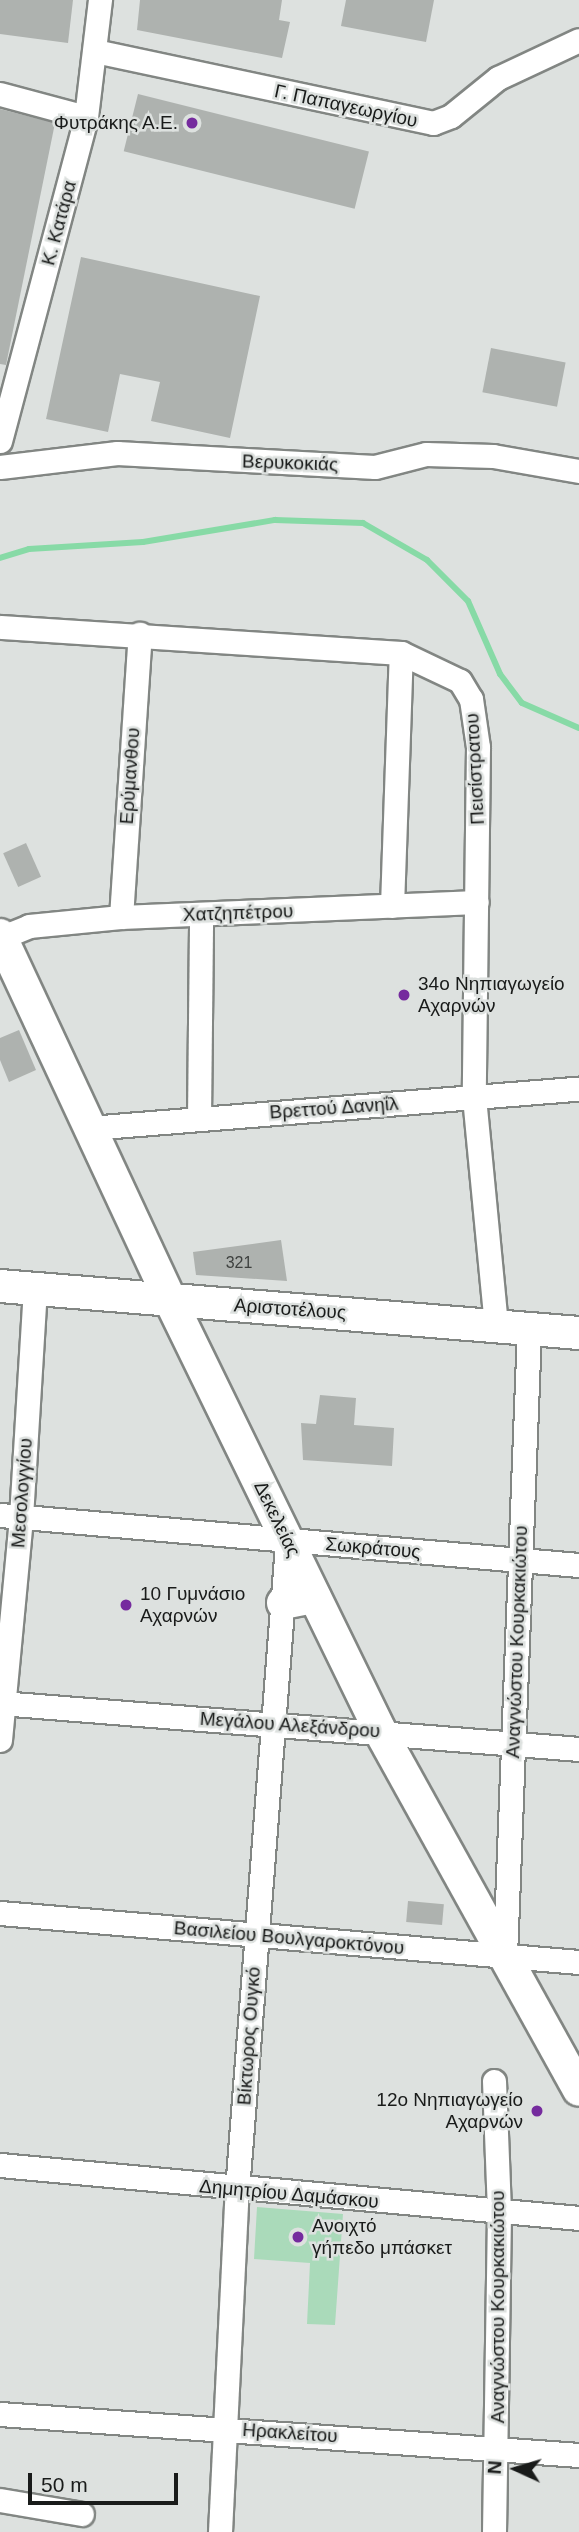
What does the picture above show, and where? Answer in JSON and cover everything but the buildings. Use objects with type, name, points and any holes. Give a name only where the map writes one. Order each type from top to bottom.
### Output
[{"type":"main road","name":"Δεκελείας","points":[[0,937],[170,1300],[380,1731],[579,2090]]},
{"type":"main road","name":"Αριστοτέλους","points":[[0,1286],[579,1334]]},
{"type":"main road","points":[[283,1603],[314,1597]]},
{"type":"street","name":"Κ. Κατάρα","points":[[0,442],[86,117],[100,0]]},
{"type":"street","name":"Γ. Παπαγεωργίου","points":[[94,51],[433,123],[451,116],[498,78],[579,40]]},
{"type":"street","points":[[0,94],[86,117]]},
{"type":"street","name":"Βερυκοκιάς","points":[[0,467],[117,453],[375,467],[426,454],[493,456],[579,471]]},
{"type":"street","name":"Πεισίστρατου","points":[[0,628],[140,634],[401,653],[460,681],[471,699],[478,747],[474,1097],[496,1326]]},
{"type":"street","name":"Ερύμανθου","points":[[121,917],[140,634]]},
{"type":"street","points":[[392,906],[401,653]]},
{"type":"street","name":"Χατζηπέτρου","points":[[0,937],[29,926],[121,917],[477,902]]},
{"type":"street","points":[[199,1118],[201,915]]},
{"type":"street","name":"Βρεττού Δανηΐλ","points":[[89,1128],[579,1089]]},
{"type":"street","name":"Μεσολογγίου","points":[[0,1740],[10,1516],[35,1288]]},
{"type":"street","name":"Αναγνώστου Κουρκακιώτου","points":[[505,1955],[529,1329]]},
{"type":"street","name":"Σωκράτους","points":[[10,1516],[579,1565]]},
{"type":"street","name":"Βίκτωρος Ουγκό","points":[[220,2532],[237,2190],[287,1540]]},
{"type":"street","name":"Μεγάλου Αλεξάνδρου","points":[[3,1703],[380,1731],[579,1749]]},
{"type":"street","name":"Βασιλείου Βουλγαροκτόνου","points":[[0,1913],[579,1962]]},
{"type":"street","name":"Αναγνώστου Κουρκακιώτου","points":[[494,2081],[499,2211],[498,2449],[494,2532]]},
{"type":"street","name":"Δημητρίου Δαμάσκου","points":[[0,2165],[237,2190],[579,2218]]},
{"type":"street","name":"Ηρακλείτου","points":[[0,2414],[579,2455]]},
{"type":"street","points":[[0,2500],[82,2514]]},
{"type":"green space","name":"Ανοιχτό γήπεδο μπάσκετ","points":[[257,2207],[343,2214],[335,2325],[307,2324],[310,2263],[254,2259]]},
{"type":"waterway","points":[[0,558],[29,549],[143,542],[275,520],[363,523],[427,560],[468,601],[500,674],[522,703],[579,728]]},
{"type":"place","name":"Φυτράκης Α.Ε.","points":[[192,123]]},
{"type":"place","name":"34o Νηπιαγωγείο Αχαρνών","points":[[404,995]]},
{"type":"place","name":"10 Γυμνάσιο Αχαρνών","points":[[126,1605]]},
{"type":"place","name":"12ο Νηπιαγωγείο Αχαρνών","points":[[537,2111]]},
{"type":"place","name":"Ανοιχτό γήπεδο μπάσκετ","points":[[298,2237]]}]
